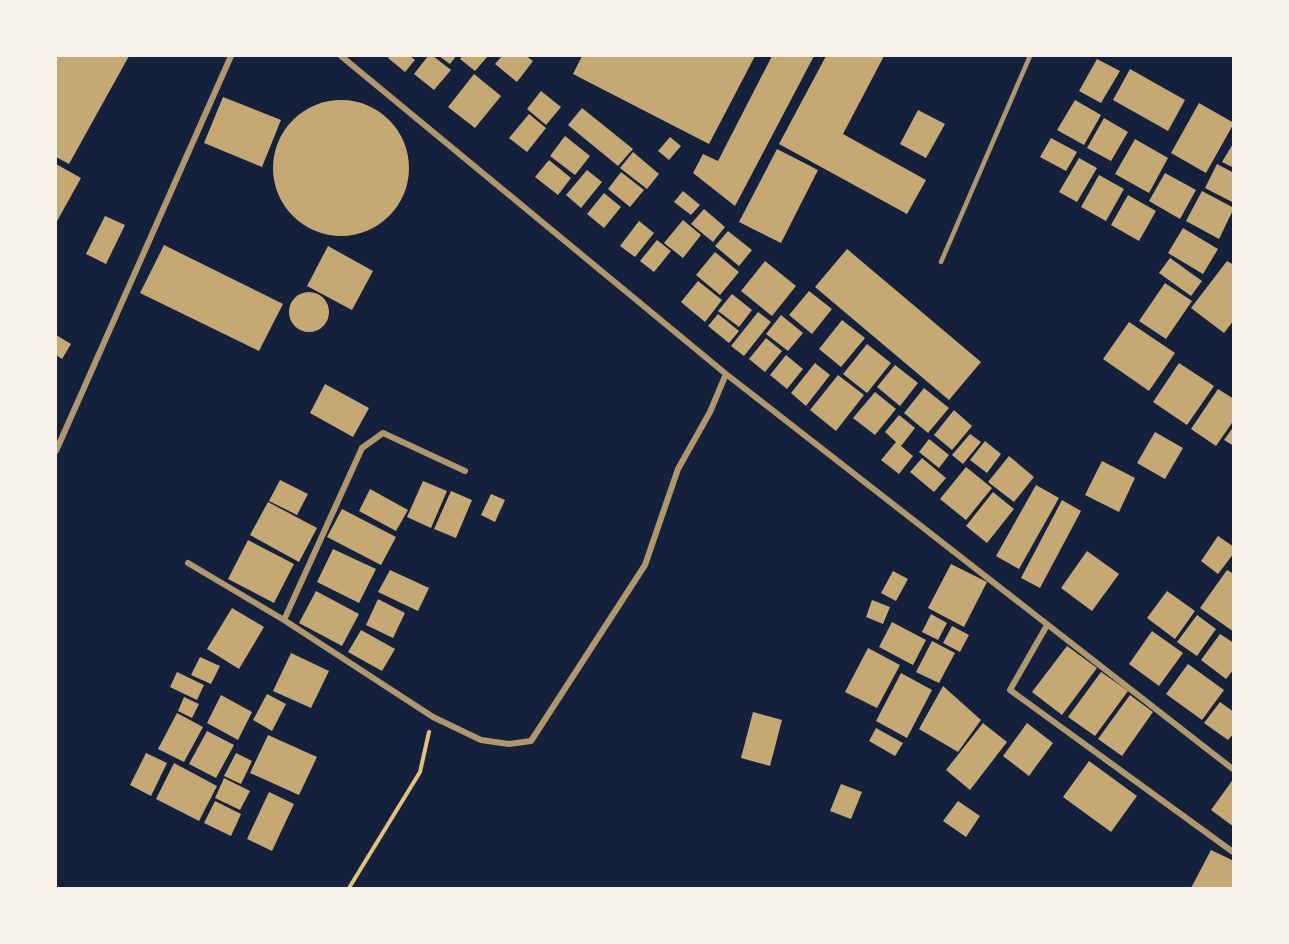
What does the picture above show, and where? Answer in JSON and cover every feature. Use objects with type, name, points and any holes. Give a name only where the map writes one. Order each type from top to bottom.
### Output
[{"type":"street","points":[[56,451],[231,56]]},
{"type":"street","points":[[341,56],[726,374],[1046,627],[1233,770]]},
{"type":"street","points":[[188,563],[284,620],[433,717],[481,740],[509,744],[531,741],[645,565],[678,469],[710,412],[726,374]]},
{"type":"street","points":[[284,620],[362,447],[374,437],[383,433],[465,471]]},
{"type":"street","points":[[1046,627],[1010,690],[1233,852]]},
{"type":"lane","points":[[941,262],[1030,56]]},
{"type":"path","points":[[349,888],[420,772],[433,717]]},
{"type":"building","points":[[56,56],[129,56],[69,164],[56,157]]},
{"type":"building","points":[[390,56],[410,56],[415,60],[405,72],[388,58]]},
{"type":"building","points":[[428,56],[433,56],[451,70],[434,90],[414,74]]},
{"type":"building","points":[[439,56],[456,56],[450,64]]},
{"type":"building","points":[[462,56],[488,56],[475,71],[460,59]]},
{"type":"building","points":[[502,56],[526,56],[533,61],[517,82],[495,64]]},
{"type":"building","points":[[582,56],[755,56],[709,144],[573,74]]},
{"type":"building","points":[[772,56],[814,56],[735,206],[693,173],[703,154],[718,161]]},
{"type":"building","points":[[826,56],[884,56],[843,134],[926,180],[907,214],[779,144]]},
{"type":"building","points":[[1097,59],[1120,71],[1101,103],[1079,91]]},
{"type":"building","points":[[1130,69],[1185,100],[1168,131],[1113,100]]},
{"type":"building","points":[[474,74],[501,96],[475,128],[448,107]]},
{"type":"building","points":[[541,91],[561,107],[546,125],[527,109]]},
{"type":"building","points":[[223,97],[281,120],[262,167],[204,143]]},
{"type":"building","points":[[341,100],[367,105],[389,120],[404,142],[409,168],[404,194],[389,216],[367,231],[341,236],[315,231],[293,216],[278,194],[273,168],[278,142],[293,120],[315,105]]},
{"type":"building","points":[[1075,100],[1101,115],[1084,145],[1057,130]]},
{"type":"building","points":[[1199,103],[1234,123],[1206,173],[1171,153]]},
{"type":"building","points":[[582,108],[633,149],[618,166],[568,125]]},
{"type":"building","points":[[918,110],[945,124],[926,158],[900,144]]},
{"type":"building","points":[[529,114],[546,128],[527,152],[509,138]]},
{"type":"building","points":[[1104,118],[1128,132],[1111,161],[1087,148]]},
{"type":"building","points":[[565,136],[590,156],[575,175],[550,156]]},
{"type":"building","points":[[670,137],[681,146],[669,160],[658,151]]},
{"type":"building","points":[[1051,138],[1077,152],[1066,171],[1040,157]]},
{"type":"building","points":[[1135,139],[1168,158],[1149,193],[1115,174]]},
{"type":"building","points":[[1234,142],[1234,168],[1222,162]]},
{"type":"building","points":[[777,149],[818,170],[781,243],[739,222]]},
{"type":"building","points":[[633,152],[659,174],[647,189],[620,168]]},
{"type":"building","points":[[1079,158],[1097,168],[1077,202],[1059,192]]},
{"type":"building","points":[[549,160],[571,178],[558,195],[535,177]]},
{"type":"building","points":[[56,164],[81,178],[56,223]]},
{"type":"building","points":[[1217,164],[1234,173],[1234,203],[1205,188]]},
{"type":"building","points":[[587,170],[602,182],[581,208],[566,195]]},
{"type":"building","points":[[621,172],[644,190],[630,207],[608,189]]},
{"type":"building","points":[[1165,173],[1196,190],[1180,219],[1149,201]]},
{"type":"building","points":[[1099,175],[1124,189],[1106,221],[1081,207]]},
{"type":"building","points":[[683,191],[700,205],[691,215],[674,202]]},
{"type":"building","points":[[1202,191],[1234,208],[1219,239],[1186,221]]},
{"type":"building","points":[[604,193],[621,207],[604,228],[587,214]]},
{"type":"building","points":[[1128,195],[1156,211],[1139,241],[1111,225]]},
{"type":"building","points":[[704,209],[725,227],[713,242],[691,224]]},
{"type":"building","points":[[105,216],[125,225],[106,264],[86,254]]},
{"type":"building","points":[[683,220],[701,235],[683,258],[664,243]]},
{"type":"building","points":[[639,221],[654,233],[635,257],[620,246]]},
{"type":"building","points":[[1183,228],[1218,249],[1203,274],[1168,253]]},
{"type":"building","points":[[728,231],[752,250],[739,266],[715,246]]},
{"type":"building","points":[[657,240],[671,251],[654,272],[640,261]]},
{"type":"building","points":[[164,245],[283,304],[259,351],[140,293]]},
{"type":"building","points":[[328,246],[373,271],[352,310],[307,286]]},
{"type":"building","points":[[847,249],[981,362],[949,400],[815,287]]},
{"type":"building","points":[[715,252],[739,272],[720,295],[696,275]]},
{"type":"building","points":[[1170,258],[1202,281],[1191,296],[1159,273]]},
{"type":"building","points":[[765,261],[796,286],[772,316],[741,291]]},
{"type":"building","points":[[1227,261],[1234,265],[1234,320],[1224,333],[1191,308]]},
{"type":"building","points":[[698,281],[722,300],[705,322],[681,302]]},
{"type":"building","points":[[1165,283],[1192,301],[1166,339],[1139,321]]},
{"type":"building","points":[[809,291],[832,309],[812,334],[789,315]]},
{"type":"building","points":[[309,292],[317,293],[323,298],[328,304],[328,320],[323,326],[317,331],[309,332],[301,331],[295,326],[290,320],[289,312],[290,304],[295,298],[301,293]]},
{"type":"building","points":[[732,294],[752,310],[739,327],[718,311]]},
{"type":"building","points":[[758,312],[771,322],[744,356],[731,346]]},
{"type":"building","points":[[718,314],[739,331],[729,343],[708,326]]},
{"type":"building","points":[[781,315],[803,333],[788,351],[766,334]]},
{"type":"building","points":[[842,320],[865,338],[841,367],[819,349]]},
{"type":"building","points":[[1129,322],[1175,353],[1149,391],[1103,359]]},
{"type":"building","points":[[56,335],[71,344],[62,359],[56,355]]},
{"type":"building","points":[[766,338],[782,351],[765,372],[749,359]]},
{"type":"building","points":[[867,344],[891,363],[867,393],[843,374]]},
{"type":"building","points":[[786,355],[803,369],[787,389],[770,375]]},
{"type":"building","points":[[815,363],[830,375],[806,406],[791,393]]},
{"type":"building","points":[[1179,363],[1214,386],[1187,425],[1153,402]]},
{"type":"building","points":[[895,365],[918,383],[900,406],[877,387]]},
{"type":"building","points":[[838,375],[864,395],[836,431],[810,410]]},
{"type":"building","points":[[325,384],[369,408],[353,437],[310,413]]},
{"type":"building","points":[[924,388],[949,408],[928,433],[904,413]]},
{"type":"building","points":[[1218,389],[1234,399],[1234,420],[1216,446],[1191,429]]},
{"type":"building","points":[[875,392],[896,409],[875,435],[853,418]]},
{"type":"building","points":[[954,410],[972,426],[952,450],[934,435]]},
{"type":"building","points":[[899,415],[915,428],[901,446],[913,456],[899,474],[881,460],[896,442],[885,432]]},
{"type":"building","points":[[1234,426],[1234,446],[1224,440]]},
{"type":"building","points":[[1155,432],[1183,448],[1165,479],[1137,463]]},
{"type":"building","points":[[970,434],[981,442],[963,464],[952,455]]},
{"type":"building","points":[[929,439],[949,455],[939,468],[919,452]]},
{"type":"building","points":[[985,441],[1001,454],[987,473],[970,460]]},
{"type":"building","points":[[1009,456],[1034,477],[1014,502],[988,482]]},
{"type":"building","points":[[922,458],[946,478],[934,492],[910,472]]},
{"type":"building","points":[[1102,461],[1135,478],[1119,512],[1085,495]]},
{"type":"building","points":[[966,467],[992,488],[966,520],[940,499]]},
{"type":"building","points":[[280,480],[308,494],[297,515],[269,501]]},
{"type":"building","points":[[423,481],[447,491],[431,528],[407,517]]},
{"type":"building","points":[[1036,485],[1059,498],[1019,569],[996,556]]},
{"type":"building","points":[[370,489],[408,510],[396,531],[359,511]]},
{"type":"building","points":[[451,491],[472,500],[456,538],[434,529]]},
{"type":"building","points":[[993,492],[1014,509],[987,543],[966,526]]},
{"type":"building","points":[[491,494],[505,500],[495,522],[481,515]]},
{"type":"building","points":[[1062,500],[1081,511],[1040,588],[1021,578]]},
{"type":"building","points":[[268,502],[317,528],[299,562],[250,535]]},
{"type":"building","points":[[342,509],[396,537],[381,565],[327,537]]},
{"type":"building","points":[[1218,536],[1234,547],[1234,553],[1218,574],[1201,561]]},
{"type":"building","points":[[248,540],[294,564],[274,603],[228,579]]},
{"type":"building","points":[[333,549],[376,569],[359,603],[317,582]]},
{"type":"building","points":[[1087,551],[1119,574],[1092,611],[1061,588]]},
{"type":"building","points":[[951,564],[987,582],[964,627],[928,608]]},
{"type":"building","points":[[390,570],[429,588],[418,611],[378,592]]},
{"type":"building","points":[[1227,570],[1234,574],[1234,632],[1200,608]]},
{"type":"building","points":[[893,571],[908,579],[896,601],[881,593]]},
{"type":"building","points":[[316,591],[359,614],[342,646],[299,623]]},
{"type":"building","points":[[1167,591],[1195,611],[1175,639],[1147,618]]},
{"type":"building","points":[[378,599],[405,613],[393,638],[366,625]]},
{"type":"building","points":[[872,600],[890,607],[883,624],[866,617]]},
{"type":"building","points":[[232,608],[264,627],[239,669],[207,649]]},
{"type":"building","points":[[931,614],[947,623],[938,640],[922,632]]},
{"type":"building","points":[[1197,615],[1216,629],[1197,656],[1177,642]]},
{"type":"building","points":[[892,622],[926,640],[913,665],[879,647]]},
{"type":"building","points":[[952,626],[969,635],[960,652],[943,643]]},
{"type":"building","points":[[361,630],[395,649],[382,671],[348,652]]},
{"type":"building","points":[[1152,631],[1183,653],[1159,686],[1129,664]]},
{"type":"building","points":[[1220,634],[1234,643],[1234,669],[1226,679],[1201,660]]},
{"type":"building","points":[[932,641],[955,653],[939,683],[916,672]]},
{"type":"building","points":[[1067,646],[1097,668],[1062,715],[1032,692]]},
{"type":"building","points":[[868,648],[900,665],[877,708],[845,692]]},
{"type":"building","points":[[291,653],[329,671],[311,708],[273,691]]},
{"type":"building","points":[[200,657],[220,666],[211,684],[191,675]]},
{"type":"building","points":[[1188,664],[1224,690],[1202,720],[1166,694]]},
{"type":"building","points":[[177,672],[204,685],[197,700],[170,687]]},
{"type":"building","points":[[1101,672],[1128,691],[1095,736],[1068,717]]},
{"type":"building","points":[[901,673],[932,690],[907,738],[876,721]]},
{"type":"building","points":[[943,686],[981,720],[958,752],[919,729]]},
{"type":"building","points":[[267,694],[286,704],[272,731],[253,720]]},
{"type":"building","points":[[221,695],[252,712],[238,740],[207,723]]},
{"type":"building","points":[[1130,695],[1153,712],[1122,756],[1098,739]]},
{"type":"building","points":[[184,697],[199,704],[192,718],[178,711]]},
{"type":"building","points":[[1220,702],[1234,712],[1234,733],[1228,740],[1204,723]]},
{"type":"building","points":[[753,712],[782,720],[770,766],[741,758]]},
{"type":"building","points":[[177,713],[203,727],[184,762],[158,749]]},
{"type":"building","points":[[983,723],[1007,742],[970,790],[946,770]]},
{"type":"building","points":[[1027,723],[1053,743],[1029,776],[1003,756]]},
{"type":"building","points":[[876,728],[903,743],[895,756],[869,741]]},
{"type":"building","points":[[207,731],[234,745],[216,778],[189,764]]},
{"type":"building","points":[[268,735],[317,757],[299,795],[250,773]]},
{"type":"building","points":[[146,753],[167,763],[151,796],[130,785]]},
{"type":"building","points":[[236,753],[252,761],[241,784],[224,776]]},
{"type":"building","points":[[1089,761],[1137,796],[1111,832],[1063,797]]},
{"type":"building","points":[[174,763],[217,786],[199,821],[156,799]]},
{"type":"building","points":[[224,778],[250,791],[240,810],[215,798]]},
{"type":"building","points":[[1234,778],[1234,827],[1211,810]]},
{"type":"building","points":[[841,784],[862,792],[851,819],[830,811]]},
{"type":"building","points":[[269,792],[294,804],[272,851],[247,839]]},
{"type":"building","points":[[215,801],[241,814],[231,836],[204,823]]},
{"type":"building","points":[[958,801],[980,816],[966,837],[943,821]]},
{"type":"building","points":[[1211,850],[1234,861],[1234,888],[1191,888]]}]
